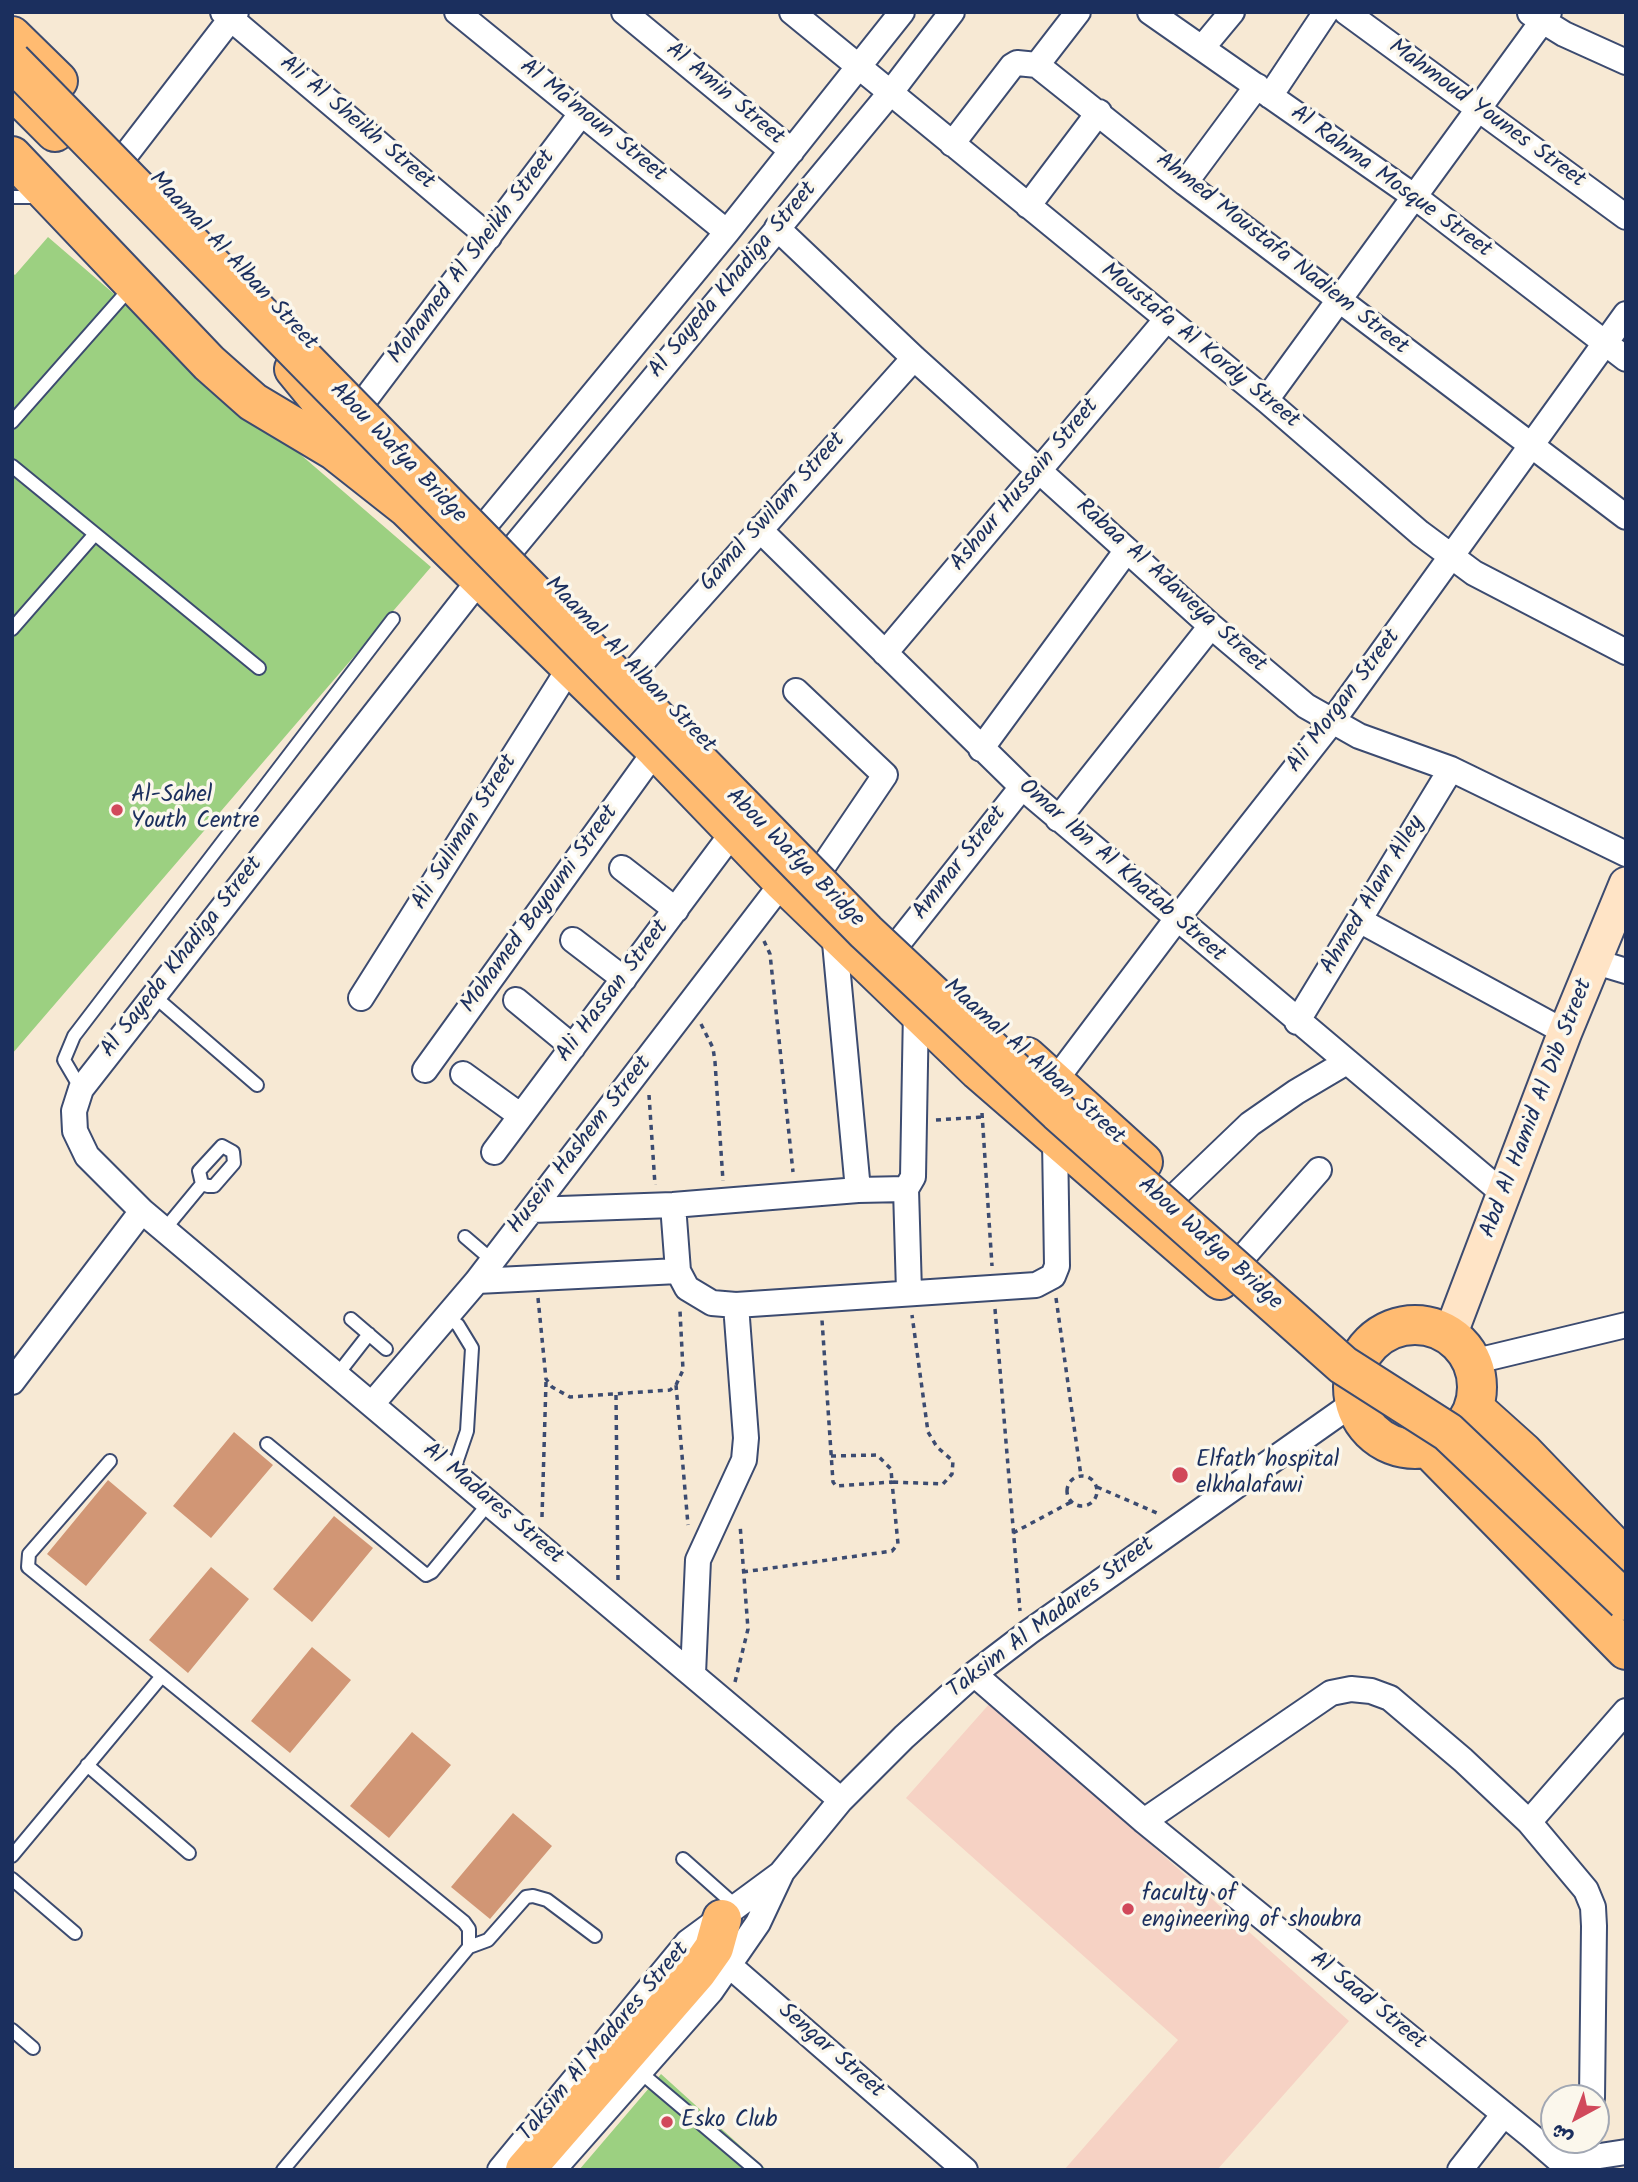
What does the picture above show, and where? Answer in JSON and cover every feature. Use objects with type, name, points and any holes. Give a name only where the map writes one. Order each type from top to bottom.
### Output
[{"type":"main road","name":"Maamal Al Alban Street","points":[[12,36],[129,167],[501,535],[578,615],[636,669],[822,868],[1244,1255],[1355,1385]]},
{"type":"main road","name":"Abou Wafya Bridge","points":[[12,61],[129,167],[866,932],[1058,1112],[1343,1365],[1448,1432],[1626,1601]]},
{"type":"main road","name":"Abou Wafya Bridge","points":[[12,89],[293,368],[406,507]]},
{"type":"main road","name":"Maamal Al Alban Street","points":[[12,156],[209,362],[253,402],[335,451],[406,507],[481,578],[656,750],[783,882],[979,1072],[1055,1140],[1355,1385]]},
{"type":"main road","points":[[129,167],[355,391]]},
{"type":"main road","points":[[561,657],[578,615]]},
{"type":"main road","points":[[1430,1326],[1461,1348],[1477,1380],[1474,1408],[1459,1432],[1428,1448],[1404,1448],[1382,1440],[1365,1424],[1355,1385],[1370,1343],[1398,1327],[1430,1326]]},
{"type":"main road","points":[[1474,1408],[1523,1452],[1626,1559]]},
{"type":"main road","points":[[1428,1448],[1626,1650]]},
{"type":"main road","points":[[525,2170],[713,1969],[714,1948],[730,1913]]},
{"type":"street","name":"Al Ma'moun Street","points":[[457,12],[581,114],[731,226],[771,235]]},
{"type":"street","name":"Al Amin Street","points":[[624,12],[792,151]]},
{"type":"street","name":"Al Sayeda Khadiga Street","points":[[501,535],[731,226],[902,12]]},
{"type":"street","name":"Al Sayeda Khadiga Street","points":[[501,535],[771,235],[891,92],[953,12]]},
{"type":"street","points":[[952,144],[1012,66],[1017,63],[1037,65],[1078,12]]},
{"type":"street","name":"Al Rahma Mosque Street","points":[[1150,12],[1415,197],[1626,359]]},
{"type":"street","points":[[1202,48],[1231,12]]},
{"type":"street","points":[[1185,183],[1326,12]]},
{"type":"street","name":"Mahmoud Younes Street","points":[[1346,12],[1626,217]]},
{"type":"street","name":"Moustafa Al Kordy Street","points":[[794,13],[1266,400],[1451,557],[1499,587],[1626,652]]},
{"type":"street","points":[[129,167],[230,14]]},
{"type":"street","name":"Ali Al Sheikh Street","points":[[230,14],[489,237]]},
{"type":"street","points":[[1266,400],[1341,301],[1478,109],[1540,16],[1626,62]]},
{"type":"street","name":"Ahmed Moustafa Nadiem Street","points":[[1037,65],[1185,183],[1626,517]]},
{"type":"street","points":[[1028,206],[1099,112]]},
{"type":"street","name":"Mohamed Al Sheikh Street","points":[[355,391],[489,237],[581,114]]},
{"type":"street","name":"Rabaa Al Adaweya Street","points":[[771,235],[914,358],[1211,626],[1306,706],[1331,723],[1359,736],[1451,769],[1626,854]]},
{"type":"street","name":"Ali Morgan Street","points":[[1054,1082],[1176,919],[1331,723],[1626,314]]},
{"type":"street","name":"Ashour Hussain Street","points":[[886,653],[1166,320]]},
{"type":"street","name":"Gamal Swilam Street","points":[[636,669],[758,529],[914,358]]},
{"type":"street","name":"Omar Ibn Al Khatab Street","points":[[758,529],[1022,787],[1297,1023],[1504,1194]]},
{"type":"street","points":[[981,749],[1127,550]]},
{"type":"street","name":"Al Sayeda Khadiga Street","points":[[142,1211],[87,1156],[81,1144],[75,1131],[74,1111],[81,1089],[481,578]]},
{"type":"street","points":[[1058,819],[1211,626]]},
{"type":"street","name":"Ali Suliman Street","points":[[361,998],[561,657]]},
{"type":"street","points":[[796,691],[886,775],[822,868]]},
{"type":"street","name":"Mohamed Bayoumi Street","points":[[425,1070],[656,750]]},
{"type":"street","name":"Ahmed Alam Alley","points":[[1297,1023],[1451,769]]},
{"type":"street","name":"Ammar Street","points":[[900,941],[1022,787]]},
{"type":"street","name":"Ali Hassan Street","points":[[494,1152],[734,831]]},
{"type":"street","points":[[622,868],[676,910]]},
{"type":"street","name":"Husein Hashem Street","points":[[372,1404],[493,1261],[783,882]]},
{"type":"street","name":"Abd Al Hamid Al Dib Street","points":[[1461,1348],[1504,1194],[1565,1032],[1611,966],[1626,884]]},
{"type":"street","points":[[1359,920],[1565,1032]]},
{"type":"street","points":[[834,932],[858,1190]]},
{"type":"street","points":[[573,940],[624,979]]},
{"type":"street","points":[[516,1000],[573,1047]]},
{"type":"street","points":[[909,1292],[906,1189],[913,1177],[916,1009]]},
{"type":"street","points":[[1178,1193],[1250,1124],[1296,1091],[1345,1063]]},
{"type":"street","points":[[463,1074],[521,1116]]},
{"type":"street","points":[[664,1205],[678,1271],[687,1288],[696,1296],[712,1303],[736,1306],[1036,1285],[1054,1276],[1057,1266],[1055,1140]]},
{"type":"street","points":[[1244,1255],[1319,1170]]},
{"type":"street","points":[[533,1210],[664,1205],[858,1190],[906,1189]]},
{"type":"street","points":[[12,1382],[142,1211]]},
{"type":"street","name":"Al Madares Street","points":[[142,1211],[841,1800]]},
{"type":"street","points":[[477,1281],[678,1271]]},
{"type":"street","points":[[693,1674],[698,1560],[737,1481],[744,1460],[746,1438],[736,1306]]},
{"type":"street","points":[[1461,1348],[1625,1324]]},
{"type":"street","name":"Taksim Al Madares Street","points":[[500,2170],[688,1942],[782,1872],[841,1800],[904,1737],[974,1674],[1180,1524],[1355,1385]]},
{"type":"street","name":"Al Saad Street","points":[[974,1674],[1144,1821],[1504,2114],[1563,2166]]},
{"type":"street","points":[[1144,1821],[1331,1693],[1351,1689],[1371,1691],[1390,1698],[1463,1760],[1529,1822],[1586,1890],[1593,1907],[1592,2084]]},
{"type":"street","points":[[1529,1822],[1626,1711]]},
{"type":"street","name":"Taksim Al Madares Street","points":[[553,2170],[640,2071],[713,1969],[758,1923],[782,1872]]},
{"type":"street","name":"Sengar Street","points":[[713,1969],[965,2170]]},
{"type":"street","points":[[1460,2170],[1504,2114]]},
{"type":"street","points":[[1563,2166],[1582,2154]]},
{"type":"lane","points":[[12,197],[51,197]]},
{"type":"lane","points":[[12,422],[135,284]]},
{"type":"lane","points":[[12,466],[260,668]]},
{"type":"lane","points":[[15,621],[95,534]]},
{"type":"lane","points":[[81,1089],[64,1060],[74,1036],[393,619]]},
{"type":"lane","points":[[155,996],[257,1084]]},
{"type":"lane","points":[[164,1230],[202,1184]]},
{"type":"lane","points":[[465,1237],[493,1261]]},
{"type":"lane","points":[[447,1317],[458,1325],[472,1348],[467,1431],[453,1472]]},
{"type":"lane","points":[[351,1319],[386,1349]]},
{"type":"lane","points":[[337,1375],[369,1334]]},
{"type":"lane","points":[[267,1444],[426,1575],[432,1572],[489,1503]]},
{"type":"lane","points":[[110,1461],[29,1554],[29,1567],[464,1922],[471,1938],[469,1947],[283,2170]]},
{"type":"lane","points":[[12,1856],[162,1676]]},
{"type":"lane","points":[[88,1765],[189,1853]]},
{"type":"lane","points":[[683,1859],[730,1913]]},
{"type":"lane","points":[[12,1879],[75,1933]]},
{"type":"lane","points":[[469,1947],[488,1941],[526,1898],[533,1896],[547,1900],[595,1936]]},
{"type":"lane","points":[[12,2030],[33,2048]]},
{"type":"lane","points":[[640,2071],[755,2170]]},
{"type":"path","points":[[754,920],[770,954],[795,1196]]},
{"type":"path","points":[[691,1002],[713,1048],[724,1200]]},
{"type":"path","points":[[647,1060],[664,1205]]},
{"type":"path","points":[[979,1072],[993,1287],[1022,1638]]},
{"type":"path","points":[[913,1121],[982,1117]]},
{"type":"path","points":[[678,1271],[683,1370],[676,1385],[685,1514],[698,1560]]},
{"type":"path","points":[[1054,1276],[1081,1476]]},
{"type":"path","points":[[536,1278],[546,1379],[541,1546]]},
{"type":"path","points":[[821,1299],[833,1482],[836,1486],[892,1482],[943,1484],[952,1474],[953,1461],[932,1440],[928,1432],[909,1292]]},
{"type":"path","points":[[546,1379],[552,1387],[570,1397],[662,1393],[676,1385]]},
{"type":"path","points":[[616,1395],[619,1611]]},
{"type":"path","points":[[743,1572],[892,1551],[898,1544],[891,1469],[877,1455],[831,1456]]},
{"type":"path","points":[[1097,1487],[1097,1494],[1090,1505],[1077,1506],[1068,1496],[1069,1483],[1081,1476],[1088,1477],[1097,1487],[1180,1524]]},
{"type":"path","points":[[730,1705],[748,1629],[737,1481]]},
{"type":"path","points":[[1013,1533],[1071,1502]]},
{"type":"shaded area","name":"faculty of engineering of shoubra","points":[[991,1702],[1349,2021],[1217,2170],[1064,2170],[1178,2040],[906,1798]]},
{"type":"green space","name":"Al-Sahel Youth Centre","points":[[48,237],[431,567],[12,1054],[12,273],[15,275]]},
{"type":"green space","name":"Esko Club","points":[[661,2074],[767,2170],[579,2170]]},
{"type":"building","points":[[234,1432],[273,1465],[211,1538],[173,1506]]},
{"type":"building","points":[[108,1480],[147,1513],[86,1586],[47,1554]]},
{"type":"building","points":[[334,1516],[373,1548],[312,1622],[273,1589]]},
{"type":"building","points":[[211,1567],[249,1599],[188,1673],[149,1640]]},
{"type":"building","points":[[312,1647],[351,1680],[290,1753],[251,1721]]},
{"type":"building","points":[[412,1732],[451,1765],[389,1838],[350,1806]]},
{"type":"building","points":[[513,1813],[552,1846],[490,1919],[451,1887]]},
{"type":"place","name":"Al-Sahel Youth Centre","points":[[117,810]]},
{"type":"place","name":"Elfath hospital elkhalafawi","points":[[1180,1475]]},
{"type":"place","name":"faculty of engineering of shoubra","points":[[1128,1909]]},
{"type":"place","name":"Esko Club","points":[[667,2122]]}]
